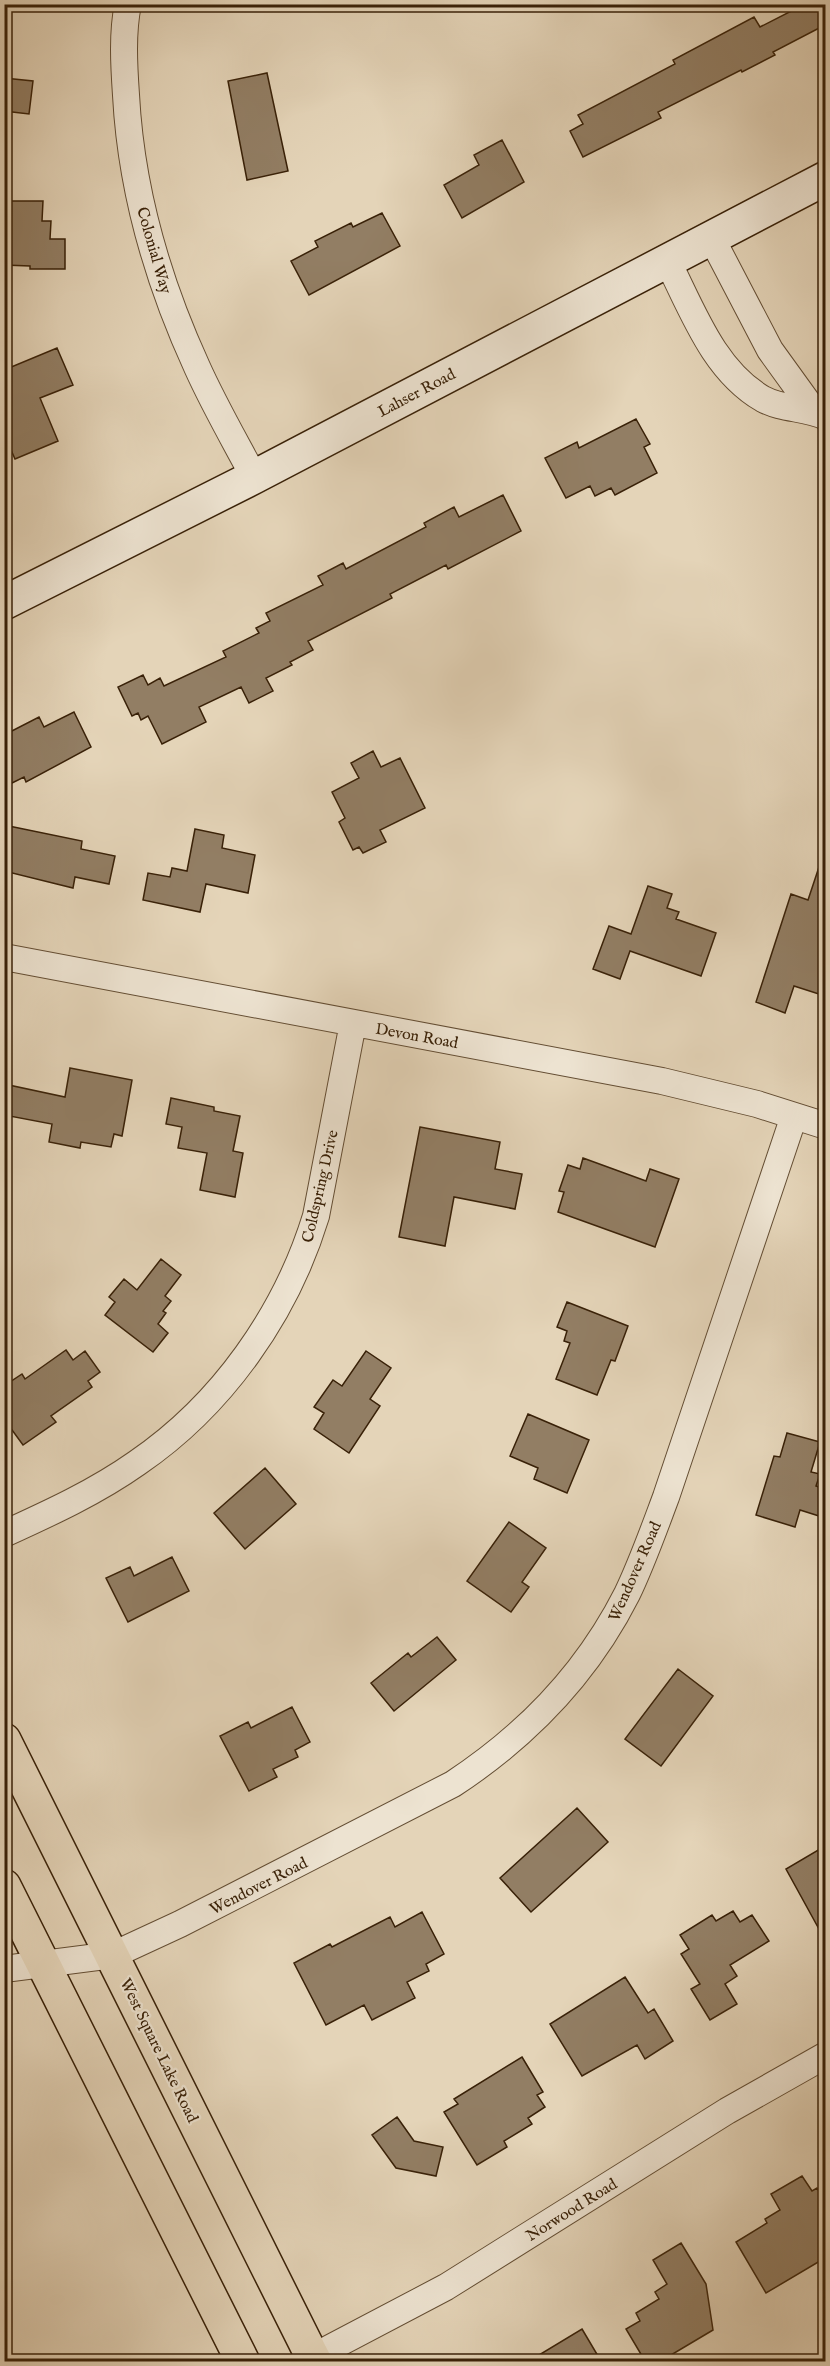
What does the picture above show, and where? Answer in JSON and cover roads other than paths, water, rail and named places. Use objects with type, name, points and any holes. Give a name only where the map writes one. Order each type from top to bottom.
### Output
[{"type":"highway","name":"West Square Lake Road","points":[[4,1740],[314,2359]]},
{"type":"highway","points":[[4,1886],[243,2361]]},
{"type":"street","name":"Colonial Way","points":[[128,4],[125,72],[127,115],[141,201],[153,247],[176,316],[197,368],[254,477]]},
{"type":"street","name":"Lahser Road","points":[[4,603],[254,477],[825,178]]},
{"type":"street","points":[[711,237],[770,350],[820,414]]},
{"type":"street","points":[[667,260],[718,356],[739,380],[764,400],[820,414]]},
{"type":"street","name":"Devon Road","points":[[4,957],[662,1081],[825,1126]]},
{"type":"street","name":"Coldspring Drive","points":[[4,1534],[105,1484],[146,1456],[210,1400],[258,1338],[288,1287],[308,1243],[316,1216],[353,1023]]},
{"type":"street","name":"Wendover Road","points":[[4,1969],[113,1955],[190,1919],[453,1784],[516,1738],[571,1681],[614,1618],[644,1555],[670,1486],[794,1116]]},
{"type":"street","name":"Norwood Road","points":[[314,2359],[446,2287],[727,2111],[825,2055]]}]
